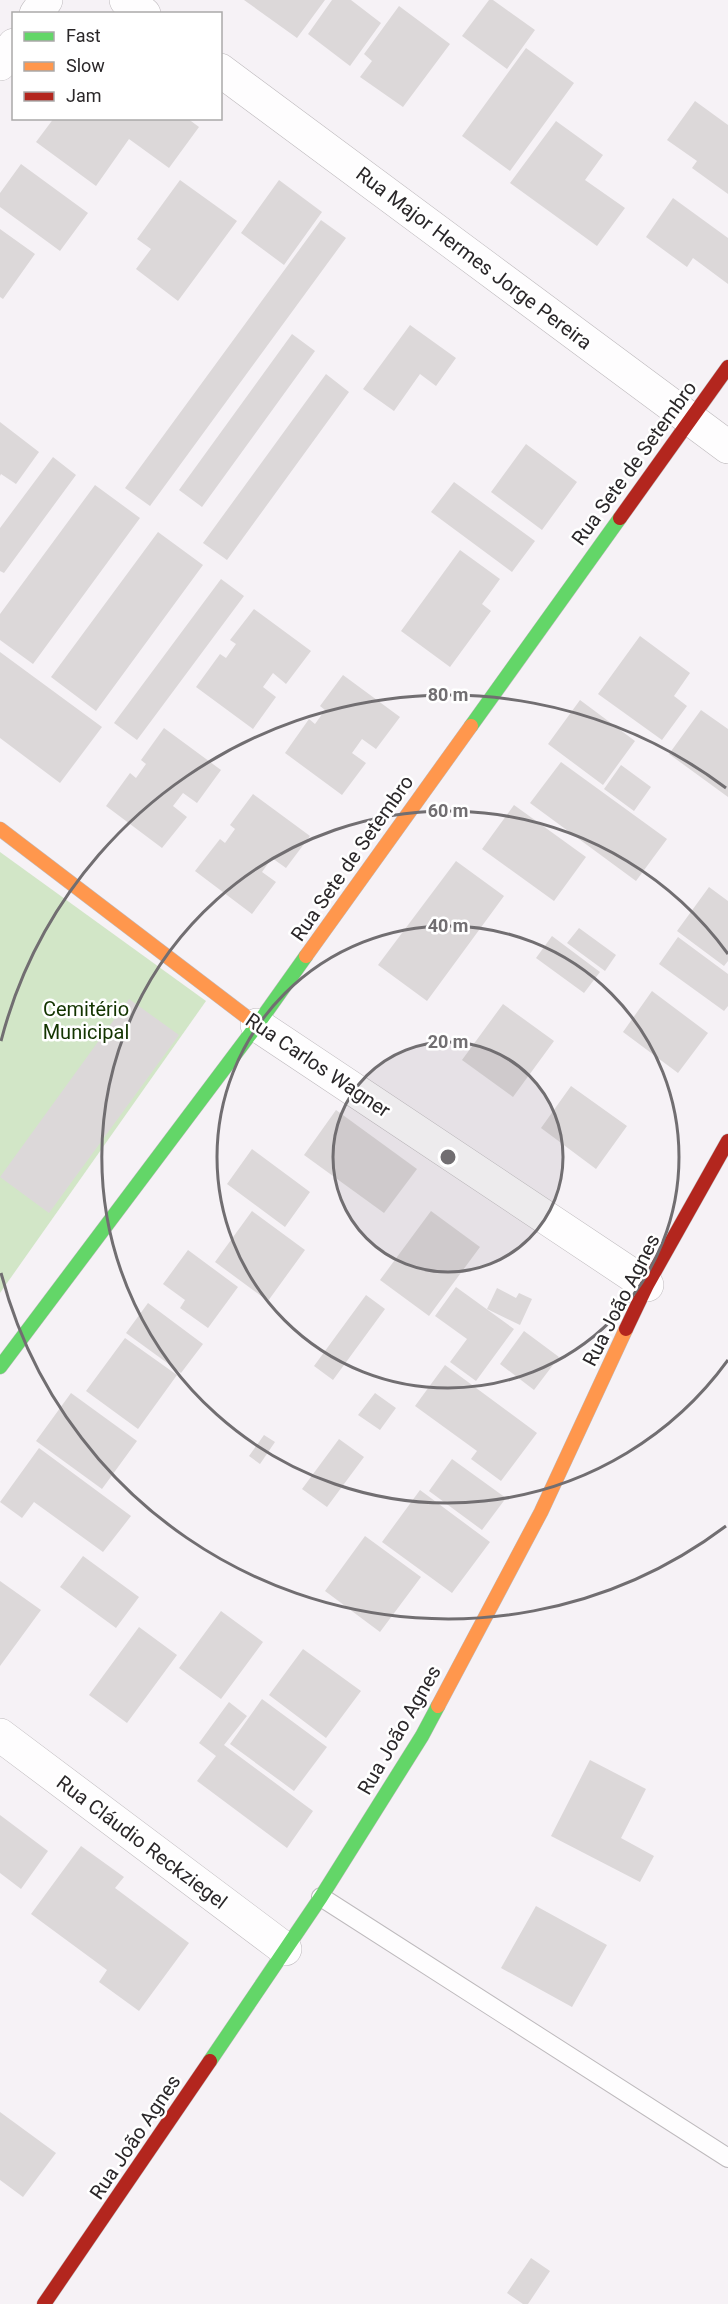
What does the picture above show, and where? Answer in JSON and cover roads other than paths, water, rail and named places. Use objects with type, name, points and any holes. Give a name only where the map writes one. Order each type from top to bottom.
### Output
[{"type":"street","points":[[126,0],[141,12]]},
{"type":"street","points":[[0,64],[12,48]]},
{"type":"street","name":"Rua Major Hermes Jorge Pereira","points":[[222,71],[728,447]]},
{"type":"street","name":"Rua Sete de Setembro","points":[[0,1367],[257,1025],[728,367]]},
{"type":"street","name":"Rua Carlos Wagner","points":[[0,828],[257,1025],[647,1285]]},
{"type":"street","name":"Rua João Agnes","points":[[44,2304],[321,1897],[422,1736],[541,1512],[647,1285],[728,1141]]},
{"type":"street","name":"Rua Cláudio Reckziegel","points":[[0,1735],[285,1949]]},
{"type":"lane","points":[[321,1897],[728,2158]]},
{"type":"park label","name":"Cemitério Municipal","points":[[86,1020]]}]
